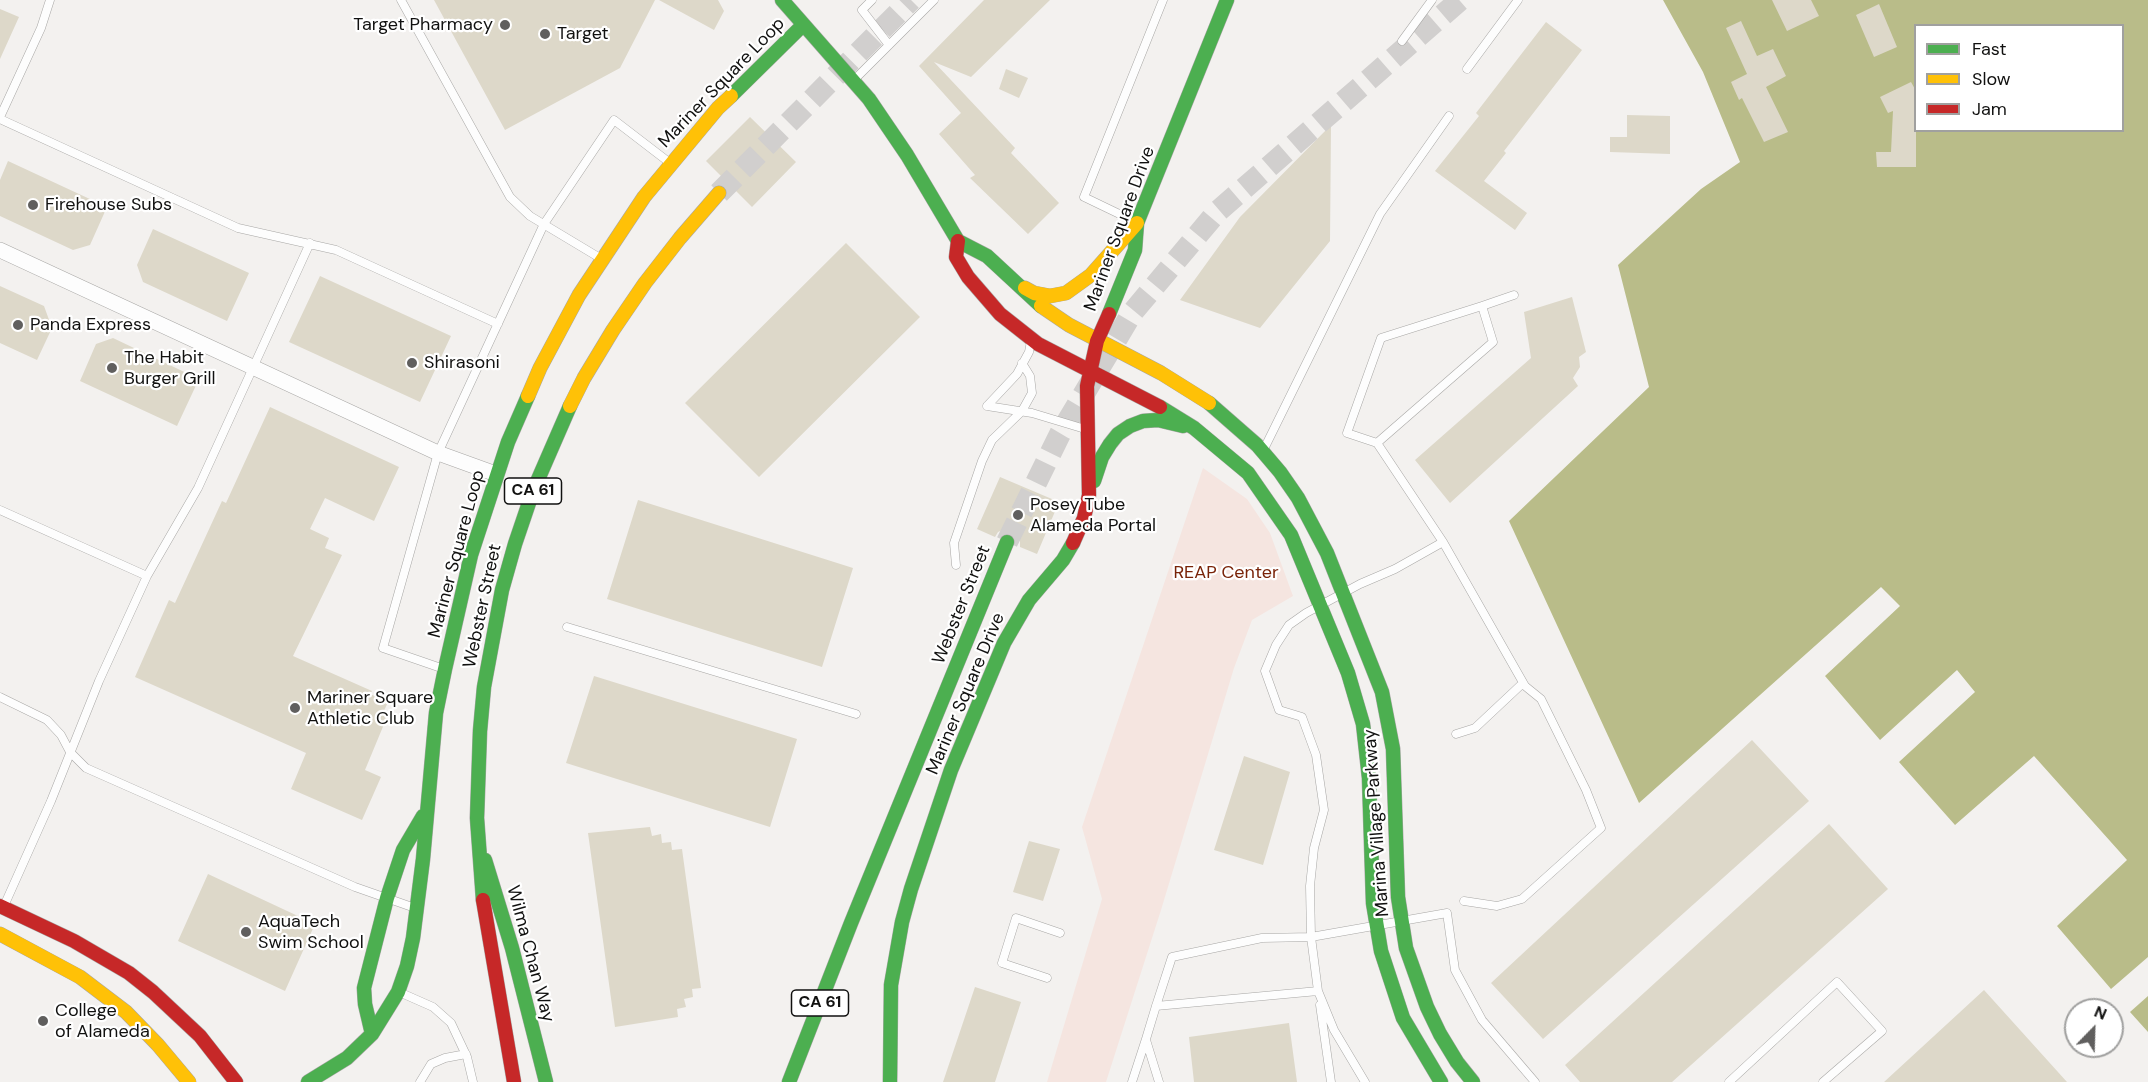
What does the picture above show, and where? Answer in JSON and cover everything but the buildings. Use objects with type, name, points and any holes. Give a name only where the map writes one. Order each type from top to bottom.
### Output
[{"type":"street","points":[[782,0],[803,25]]},
{"type":"street","name":"Mariner Square Drive","points":[[890,1082],[890,1012],[896,955],[911,889],[933,818],[1004,643],[1024,607],[1075,540],[1084,518],[1089,495],[1087,386],[1097,340],[1135,250],[1137,223],[1227,0]]},
{"type":"street","name":"Mariner Square Loop","points":[[308,1082],[347,1058],[372,1034],[398,992],[407,966],[417,908],[436,713],[445,669],[471,555],[496,474],[540,368],[569,312],[602,258],[670,163],[746,78],[803,25],[889,126],[958,241],[956,257],[968,277],[1000,314],[1032,340],[1089,371]]},
{"type":"street","name":"Webster Street","points":[[514,1082],[484,910],[478,837],[480,731],[489,653],[509,566],[533,491],[570,406],[613,330],[668,252],[719,193]]},
{"type":"street","points":[[1012,281],[1034,293],[1050,296],[1066,293],[1091,275],[1137,223]]},
{"type":"street","points":[[958,241],[987,256],[1041,306],[1073,328],[1097,340]]},
{"type":"street","points":[[0,250],[438,453],[496,474]]},
{"type":"street","name":"Marina Village Parkway","points":[[1097,340],[1189,389],[1217,408],[1263,452],[1298,498],[1314,526],[1344,593],[1375,673],[1388,719],[1395,777],[1398,897],[1406,948],[1427,1007],[1457,1062],[1473,1082]]},
{"type":"street","name":"Marina Village Parkway","points":[[1089,371],[1146,398],[1194,428],[1248,473],[1291,535],[1357,699],[1363,724],[1368,761],[1372,903],[1392,986],[1418,1046],[1441,1082]]},
{"type":"street","points":[[1089,495],[1102,457],[1118,434],[1130,426],[1143,421],[1158,420],[1194,428]]},
{"type":"street","name":"Webster Street","points":[[789,1082],[851,923],[1007,542]]},
{"type":"street","name":"Mariner Square Loop","points":[[372,1034],[364,988],[387,898],[403,850],[427,810]]},
{"type":"street","name":"Wilma Chan Way","points":[[478,837],[512,948],[546,1082]]},
{"type":"street","points":[[2,907],[74,941],[137,979],[178,1013],[200,1036],[236,1082]]},
{"type":"street","points":[[0,934],[63,967],[126,1012],[189,1082]]},
{"type":"lane","points":[[50,0],[41,28],[0,118],[238,228],[336,250],[498,324]]},
{"type":"lane","points":[[401,0],[502,186],[519,208],[602,258]]},
{"type":"lane","points":[[872,0],[862,10],[889,45]]},
{"type":"lane","points":[[853,81],[934,0]]},
{"type":"lane","points":[[1137,223],[1084,197],[1163,0]]},
{"type":"lane","points":[[1402,41],[1432,0]]},
{"type":"lane","points":[[1467,69],[1518,0]]},
{"type":"lane","points":[[1263,452],[1380,214],[1449,116]]},
{"type":"lane","points":[[445,669],[383,648],[438,453],[544,224],[614,120],[670,163]]},
{"type":"lane","points":[[2,907],[51,801],[99,681],[147,576],[198,488],[310,243]]},
{"type":"lane","points":[[1464,901],[1497,906],[1522,899],[1600,828],[1586,790],[1540,699],[1523,683],[1443,542],[1377,443],[1347,433],[1382,339],[1514,295]]},
{"type":"lane","points":[[1377,443],[1493,342],[1482,306]]},
{"type":"lane","points":[[1032,340],[1029,352],[1017,374],[987,406],[1022,411],[1087,430]]},
{"type":"lane","points":[[956,564],[954,543],[982,461],[992,440],[1022,411],[1032,393],[1030,376],[1022,363]]},
{"type":"lane","points":[[0,510],[147,576]]},
{"type":"lane","points":[[1331,1082],[1311,937],[1310,886],[1314,848],[1324,810],[1316,755],[1302,717],[1279,710],[1266,671],[1276,645],[1289,625],[1321,605],[1395,569],[1443,542]]},
{"type":"lane","points":[[567,627],[856,714]]},
{"type":"lane","points":[[1456,734],[1475,729],[1523,683]]},
{"type":"lane","points":[[0,697],[46,720],[61,735],[70,752],[86,768],[355,887],[417,908]]},
{"type":"lane","points":[[1132,1082],[1172,957],[1262,938],[1311,937],[1447,913],[1455,970],[1482,1020],[1534,1082]]},
{"type":"lane","points":[[1047,978],[1002,963],[1016,918],[1060,933]]},
{"type":"lane","points":[[1729,1082],[1837,982],[1882,1031],[1823,1082]]},
{"type":"lane","points":[[398,992],[434,1008],[451,1023],[466,1054],[473,1082]]},
{"type":"lane","points":[[1156,1006],[1318,992]]},
{"type":"lane","points":[[1318,992],[1334,1030],[1365,1082]]},
{"type":"lane","points":[[1146,1039],[1159,1082]]},
{"type":"lane","points":[[420,1082],[431,1064],[445,1058],[466,1054]]},
{"type":"green space","name":"REAP Center","points":[[1203,468],[1247,499],[1270,533],[1293,596],[1252,620],[1234,668],[1106,1082],[1047,1082],[1102,899],[1082,827]]},
{"type":"shaded area","points":[[1663,0],[2148,0],[2148,957],[2111,989],[2057,926],[2127,860],[2034,756],[1955,825],[1899,762],[1975,692],[1957,670],[1880,740],[1825,676],[1900,606],[1881,587],[1639,803],[1509,521],[1649,387],[1618,265],[1701,189],[1740,162],[1703,72]]},
{"type":"shaded area","points":[[2148,996],[2148,1032],[2130,1012]]},
{"type":"tunnel","points":[[719,193],[911,0]]},
{"type":"tunnel","points":[[1007,542],[1060,434],[1132,313],[1217,212],[1460,0]]},
{"type":"traffic: fast","points":[[782,0],[869,99],[907,155],[958,241],[987,256],[1041,306]]},
{"type":"traffic: fast","points":[[1109,314],[1135,250],[1137,223],[1227,0]]},
{"type":"traffic: fast","points":[[731,96],[803,25]]},
{"type":"traffic: fast","points":[[308,1082],[347,1058],[372,1034],[398,992],[407,966],[423,859],[436,713],[445,669],[471,555],[508,442],[528,396]]},
{"type":"traffic: fast","points":[[1209,403],[1257,445],[1298,498],[1327,553],[1382,692],[1393,749],[1398,897],[1406,948],[1427,1007],[1440,1034],[1457,1062],[1473,1082]]},
{"type":"traffic: fast","points":[[483,900],[477,818],[484,687],[502,590],[515,544],[533,491],[570,406]]},
{"type":"traffic: fast","points":[[1160,407],[1194,428],[1248,473],[1291,535],[1348,673],[1363,724],[1369,778],[1373,903],[1381,951],[1403,1018],[1441,1082]]},
{"type":"traffic: fast","points":[[1094,481],[1102,457],[1110,444],[1118,434],[1130,426],[1143,421],[1158,420],[1183,426]]},
{"type":"traffic: fast","points":[[789,1082],[851,923],[1007,542]]},
{"type":"traffic: fast","points":[[890,1082],[891,985],[902,922],[951,770],[1004,643],[1029,600],[1063,560],[1073,543]]},
{"type":"traffic: fast","points":[[372,1034],[364,988],[387,898],[403,850],[423,816]]},
{"type":"traffic: fast","points":[[485,860],[512,948],[546,1082]]},
{"type":"traffic: slow","points":[[528,396],[540,368],[579,295],[644,197],[718,108],[731,96]]},
{"type":"traffic: slow","points":[[570,406],[613,330],[645,283],[719,193]]},
{"type":"traffic: slow","points":[[1025,288],[1034,293],[1050,296],[1066,293],[1091,275],[1137,223]]},
{"type":"traffic: slow","points":[[1041,306],[1069,325],[1161,373],[1209,403]]},
{"type":"traffic: slow","points":[[0,934],[80,977],[126,1012],[189,1082]]},
{"type":"traffic: jam","points":[[958,241],[956,257],[968,277],[1000,314],[1038,344],[1160,407]]},
{"type":"traffic: jam","points":[[1073,543],[1084,518],[1089,495],[1087,386],[1097,341],[1109,314]]},
{"type":"traffic: jam","points":[[483,900],[514,1082]]},
{"type":"traffic: jam","points":[[0,906],[74,941],[129,973],[200,1036],[236,1082]]},
{"type":"place","name":"Target Pharmacy","points":[[505,25]]},
{"type":"place","name":"Target","points":[[545,34]]},
{"type":"place","name":"Firehouse Subs","points":[[33,205]]},
{"type":"place","name":"Panda Express","points":[[18,325]]},
{"type":"place","name":"Shirasoni","points":[[412,363]]},
{"type":"place","name":"The Habit Burger Grill","points":[[112,368]]},
{"type":"place","name":"Posey Tube Alameda Portal","points":[[1018,515]]},
{"type":"place","name":"Mariner Square Athletic Club","points":[[295,708]]},
{"type":"place","name":"AquaTech Swim School","points":[[246,932]]},
{"type":"place","name":"College of Alameda","points":[[43,1021]]}]
